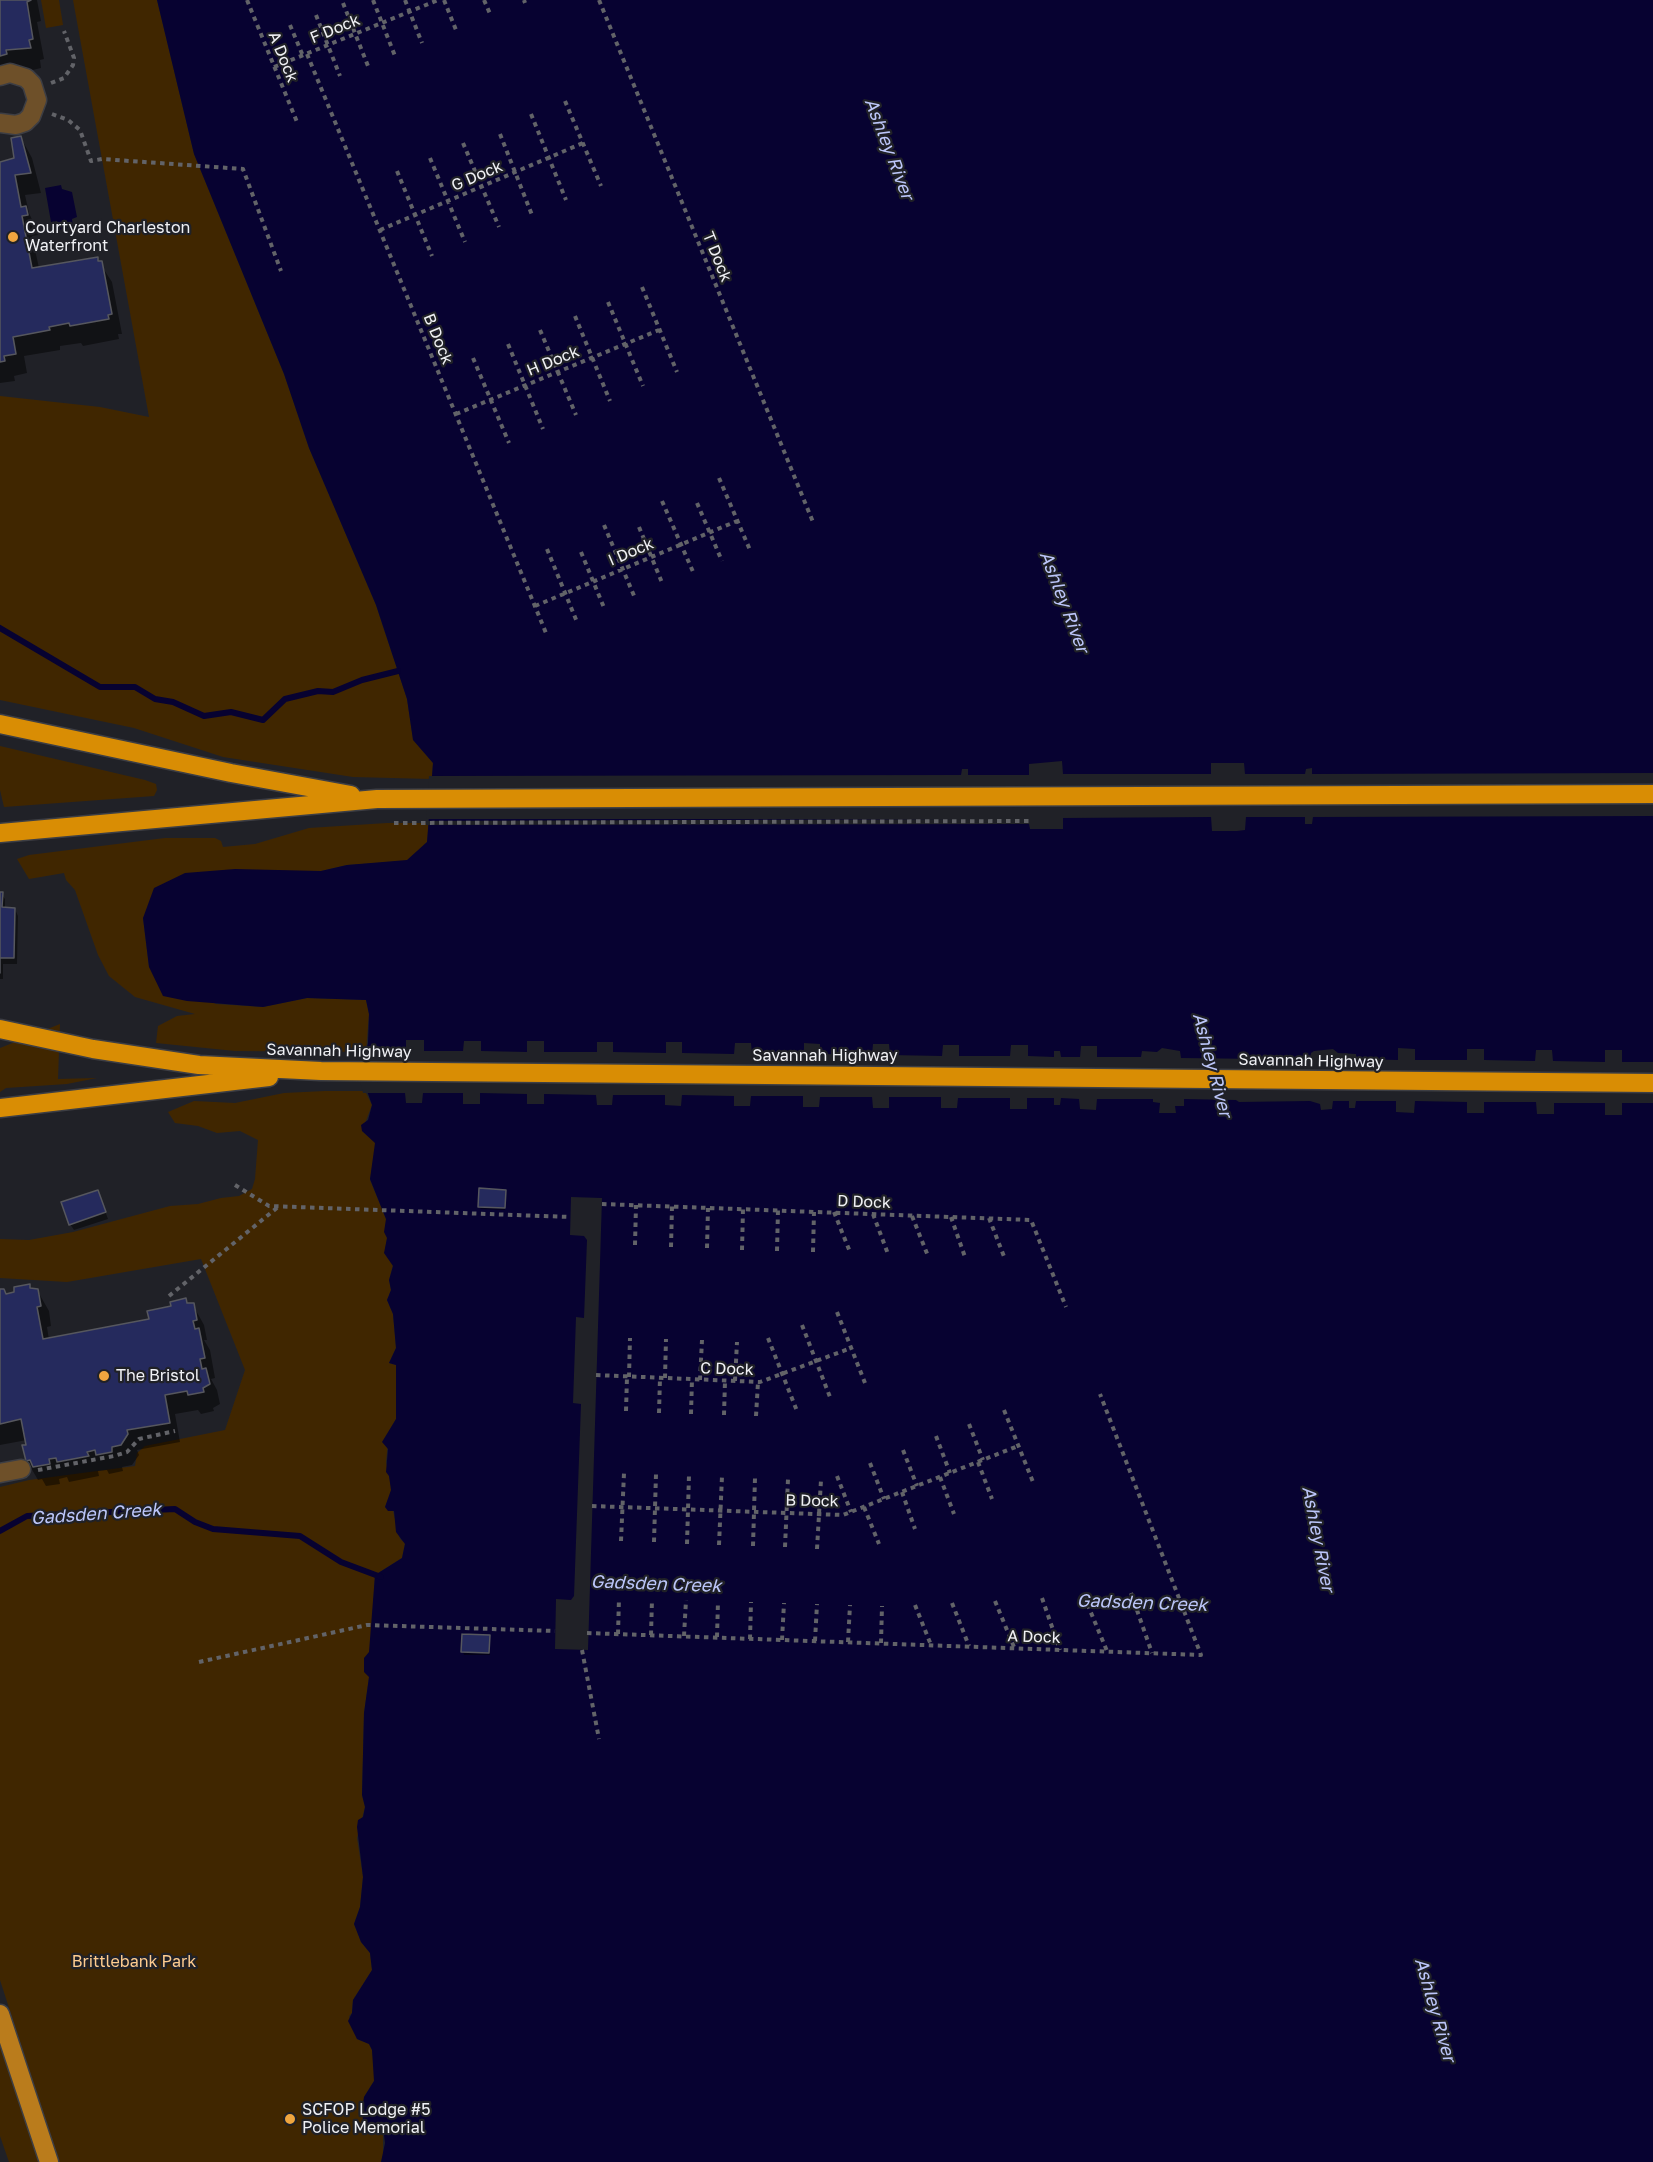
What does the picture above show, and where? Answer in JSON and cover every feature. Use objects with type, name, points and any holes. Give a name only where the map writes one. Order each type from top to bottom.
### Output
[{"type":"highway","points":[[0,724],[220,771],[385,799]]},
{"type":"highway","points":[[7,832],[385,799],[1653,794]]},
{"type":"highway","name":"Savannah Highway","points":[[0,1029],[93,1049],[199,1065],[321,1071],[1653,1083]]},
{"type":"highway","points":[[0,1108],[321,1071]]},
{"type":"main road","points":[[0,2013],[49,2162]]},
{"type":"lane","points":[[0,76],[10,73],[26,78],[32,84],[37,100],[31,116],[24,122],[16,125],[0,123]]},
{"type":"lane","points":[[0,1473],[21,1469]]},
{"type":"path","name":"A Dock","points":[[246,0],[297,122]]},
{"type":"path","points":[[373,0],[395,56]]},
{"type":"path","points":[[405,0],[422,43]]},
{"type":"path","name":"F Dock","points":[[274,67],[438,0]]},
{"type":"path","points":[[444,0],[456,30]]},
{"type":"path","points":[[484,0],[491,16]]},
{"type":"path","name":"T Dock","points":[[598,0],[813,522]]},
{"type":"path","points":[[343,3],[368,66]]},
{"type":"path","points":[[316,15],[340,76]]},
{"type":"path","name":"B Dock","points":[[290,25],[380,230],[546,633]]},
{"type":"path","points":[[51,83],[64,78],[73,65],[64,31]]},
{"type":"path","points":[[565,101],[601,186]]},
{"type":"path","points":[[52,114],[68,120],[80,130],[91,161],[102,159],[243,169],[281,271]]},
{"type":"path","points":[[531,114],[566,200]]},
{"type":"path","points":[[500,134],[532,215]]},
{"type":"path","points":[[464,143],[499,227]]},
{"type":"path","name":"G Dock","points":[[380,230],[583,143]]},
{"type":"path","points":[[430,158],[465,242]]},
{"type":"path","points":[[397,171],[432,256]]},
{"type":"path","points":[[642,287],[677,372]]},
{"type":"path","points":[[608,302],[643,386]]},
{"type":"path","points":[[575,316],[610,401]]},
{"type":"path","points":[[540,330],[576,415]]},
{"type":"path","name":"H Dock","points":[[456,414],[659,330]]},
{"type":"path","points":[[508,344],[543,429]]},
{"type":"path","points":[[473,358],[508,443]]},
{"type":"path","points":[[719,478],[750,550]]},
{"type":"path","points":[[662,501],[694,574]]},
{"type":"path","points":[[697,503],[722,561]]},
{"type":"path","name":"I Dock","points":[[535,606],[737,521]]},
{"type":"path","points":[[604,525],[635,598]]},
{"type":"path","points":[[639,527],[663,585]]},
{"type":"path","points":[[547,549],[577,622]]},
{"type":"path","points":[[582,552],[605,610]]},
{"type":"path","points":[[394,823],[1030,822]]},
{"type":"path","points":[[236,1185],[269,1206],[278,1207],[570,1216]]},
{"type":"path","name":"D Dock","points":[[602,1204],[1031,1220],[1066,1307]]},
{"type":"path","points":[[635,1245],[636,1205]]},
{"type":"path","points":[[671,1247],[672,1206]]},
{"type":"path","points":[[169,1296],[278,1207]]},
{"type":"path","points":[[707,1248],[708,1208]]},
{"type":"path","points":[[742,1250],[744,1209]]},
{"type":"path","points":[[777,1251],[778,1210]]},
{"type":"path","points":[[813,1252],[814,1212]]},
{"type":"path","points":[[834,1212],[850,1252]]},
{"type":"path","points":[[873,1214],[888,1254]]},
{"type":"path","points":[[912,1216],[928,1256]]},
{"type":"path","points":[[951,1217],[965,1257]]},
{"type":"path","points":[[989,1218],[1005,1259]]},
{"type":"path","points":[[837,1312],[865,1383]]},
{"type":"path","points":[[802,1325],[830,1397]]},
{"type":"path","points":[[626,1411],[630,1338]]},
{"type":"path","points":[[768,1338],[797,1411]]},
{"type":"path","points":[[659,1413],[666,1339]]},
{"type":"path","points":[[700,1380],[702,1341]]},
{"type":"path","points":[[735,1382],[737,1342]]},
{"type":"path","name":"C Dock","points":[[596,1375],[758,1382],[851,1348]]},
{"type":"path","points":[[691,1414],[693,1379]]},
{"type":"path","points":[[723,1415],[726,1381]]},
{"type":"path","points":[[756,1416],[758,1382]]},
{"type":"path","name":"A Dock","points":[[587,1633],[1201,1655],[1100,1395]]},
{"type":"path","points":[[1004,1410],[1033,1482]]},
{"type":"path","points":[[969,1424],[992,1499]]},
{"type":"path","points":[[21,1469],[32,1471],[114,1456],[127,1452],[139,1439],[175,1431]]},
{"type":"path","points":[[936,1436],[950,1473]]},
{"type":"path","name":"B Dock","points":[[591,1506],[843,1515],[1018,1446]]},
{"type":"path","points":[[903,1450],[917,1486]]},
{"type":"path","points":[[870,1463],[884,1499]]},
{"type":"path","points":[[621,1541],[624,1473]]},
{"type":"path","points":[[654,1542],[656,1474]]},
{"type":"path","points":[[687,1544],[690,1475]]},
{"type":"path","points":[[719,1545],[722,1476]]},
{"type":"path","points":[[837,1476],[851,1512]]},
{"type":"path","points":[[940,1477],[954,1514]]},
{"type":"path","points":[[753,1546],[755,1478]]},
{"type":"path","points":[[785,1547],[788,1479]]},
{"type":"path","points":[[817,1549],[821,1480]]},
{"type":"path","points":[[902,1492],[915,1529]]},
{"type":"path","points":[[864,1507],[879,1544]]},
{"type":"path","points":[[1131,1593],[1152,1653]]},
{"type":"path","points":[[1084,1596],[1107,1651]]},
{"type":"path","points":[[618,1634],[620,1598]]},
{"type":"path","points":[[1042,1598],[1060,1650]]},
{"type":"path","points":[[651,1635],[652,1599]]},
{"type":"path","points":[[684,1636],[686,1600]]},
{"type":"path","points":[[717,1637],[718,1601]]},
{"type":"path","points":[[995,1601],[1014,1648]]},
{"type":"path","points":[[750,1638],[751,1602]]},
{"type":"path","points":[[782,1640],[784,1603]]},
{"type":"path","points":[[952,1603],[969,1646]]},
{"type":"path","points":[[815,1641],[817,1604]]},
{"type":"path","points":[[848,1642],[850,1605]]},
{"type":"path","points":[[915,1605],[931,1645]]},
{"type":"path","points":[[881,1643],[882,1606]]},
{"type":"path","points":[[199,1662],[367,1624],[555,1631]]},
{"type":"path","points":[[582,1650],[599,1739]]},
{"type":"green space","points":[[41,0],[59,0],[63,25],[46,28]]},
{"type":"green space","points":[[73,0],[157,0],[194,154],[284,374],[309,448],[376,605],[407,699],[413,739],[433,763],[432,779],[353,777],[223,757],[134,728],[0,700],[0,396],[100,407],[149,417]]},
{"type":"green space","points":[[0,746],[145,780],[156,784],[157,790],[154,796],[4,807],[0,790]]},
{"type":"green space","points":[[429,823],[427,842],[407,861],[347,865],[321,871],[281,872],[143,918],[149,967],[216,1004],[263,1007],[307,998],[366,1000],[369,1014],[366,1052],[235,1051],[156,1043],[158,1026],[177,1016],[195,1014],[135,997],[109,976],[98,955],[75,890],[66,880],[64,873],[29,879],[17,859],[29,855],[165,838],[215,838],[221,841],[223,847],[255,844],[309,828]]},
{"type":"green space","points":[[60,1024],[58,1079],[97,1078],[67,1084],[6,1088],[0,1092],[0,1048]]},
{"type":"green space","name":"Brittlebank Park","points":[[365,1091],[372,1105],[362,1131],[376,1143],[370,1180],[386,1219],[385,1253],[393,1265],[389,1280],[391,1290],[387,1300],[393,1314],[396,1348],[389,1363],[396,1365],[396,1419],[389,1432],[386,1462],[392,1490],[385,1507],[393,1511],[400,1539],[405,1543],[402,1558],[375,1575],[369,1677],[364,1713],[362,1795],[365,1807],[357,1838],[363,1877],[360,1907],[354,1924],[361,1942],[370,1953],[372,1970],[353,2000],[352,2013],[349,2016],[357,2039],[369,2044],[372,2050],[374,2081],[364,2097],[363,2120],[370,2125],[383,2127],[383,2156],[381,2162],[59,2162],[0,1980],[0,1487],[29,1480],[135,1466],[137,1453],[145,1446],[225,1430],[245,1370],[201,1259],[67,1282],[0,1278],[0,1239],[29,1240],[73,1232],[170,1206],[198,1204],[239,1196],[252,1189],[258,1140],[240,1131],[217,1133],[198,1126],[175,1123],[168,1112],[194,1101],[235,1103],[284,1093]]},
{"type":"green space","points":[[0,2045],[39,2162],[9,2162],[0,2136]]},
{"type":"water","name":"Ashley River","points":[[157,0],[1653,0],[1653,2162],[381,2162],[385,2143],[383,2127],[370,2126],[363,2120],[362,2110],[364,2097],[374,2081],[372,2050],[369,2044],[357,2039],[348,2021],[352,2013],[353,2000],[372,1970],[370,1953],[361,1942],[354,1924],[360,1907],[363,1877],[357,1827],[358,1820],[363,1817],[365,1807],[362,1795],[364,1713],[369,1677],[364,1672],[364,1658],[369,1652],[375,1575],[402,1558],[405,1544],[396,1532],[394,1511],[388,1511],[385,1507],[391,1490],[389,1476],[386,1472],[388,1449],[382,1442],[396,1419],[396,1365],[389,1363],[396,1348],[393,1314],[387,1300],[391,1290],[389,1280],[393,1266],[384,1253],[387,1238],[384,1232],[386,1219],[370,1179],[375,1143],[362,1131],[361,1125],[368,1120],[372,1105],[361,1074],[368,1043],[369,1014],[366,1000],[307,998],[263,1007],[187,1001],[163,996],[149,967],[143,918],[154,888],[185,873],[235,869],[321,871],[347,865],[407,860],[427,842],[433,763],[413,740],[407,699],[376,605],[309,448],[284,374],[194,154]]},
{"type":"water","points":[[61,185],[62,189],[72,192],[77,217],[72,219],[73,227],[58,230],[57,221],[51,222],[45,188]]},
{"type":"pier","points":[[1062,761],[1063,774],[1211,774],[1211,763],[1244,763],[1245,774],[1305,774],[1306,769],[1312,768],[1312,774],[1653,773],[1653,816],[1313,817],[1312,824],[1305,824],[1305,817],[1246,817],[1245,830],[1237,831],[1212,831],[1211,817],[1063,818],[1063,829],[1030,829],[1029,824],[426,825],[426,821],[961,819],[426,819],[429,776],[961,775],[962,769],[968,769],[968,775],[1029,775],[1029,764]]},
{"type":"pier","points":[[406,1040],[424,1040],[424,1051],[463,1051],[464,1041],[481,1041],[481,1051],[527,1052],[527,1041],[544,1041],[544,1052],[597,1052],[597,1042],[613,1042],[613,1052],[666,1053],[666,1042],[682,1042],[682,1053],[734,1054],[735,1043],[751,1043],[752,1054],[804,1054],[804,1043],[820,1044],[820,1054],[872,1055],[873,1044],[889,1044],[890,1055],[942,1056],[943,1045],[959,1045],[959,1056],[1010,1056],[1011,1045],[1028,1045],[1028,1056],[1054,1057],[1054,1051],[1060,1051],[1061,1057],[1080,1057],[1081,1046],[1097,1046],[1097,1057],[1141,1057],[1142,1051],[1157,1052],[1162,1048],[1180,1051],[1181,1058],[1262,1059],[1310,1059],[1314,1051],[1333,1049],[1338,1053],[1356,1054],[1356,1059],[1398,1060],[1398,1048],[1415,1049],[1415,1060],[1467,1060],[1467,1049],[1484,1049],[1484,1060],[1535,1061],[1536,1050],[1552,1050],[1553,1061],[1605,1062],[1605,1050],[1622,1050],[1622,1062],[1653,1062],[1653,1103],[1622,1103],[1622,1115],[1605,1115],[1605,1103],[1554,1103],[1554,1114],[1537,1114],[1536,1102],[1484,1102],[1484,1113],[1467,1113],[1467,1102],[1415,1101],[1414,1113],[1396,1112],[1396,1101],[1356,1101],[1355,1108],[1349,1108],[1349,1101],[1333,1101],[1332,1109],[1321,1110],[1320,1104],[1310,1101],[1239,1102],[1236,1100],[1184,1099],[1184,1106],[1175,1106],[1176,1113],[1159,1113],[1160,1103],[1153,1102],[1153,1099],[1097,1099],[1096,1110],[1080,1109],[1079,1099],[1061,1098],[1060,1105],[1054,1105],[1054,1098],[1027,1098],[1027,1109],[1010,1109],[1010,1098],[958,1098],[957,1108],[941,1108],[941,1097],[889,1097],[889,1108],[873,1108],[872,1097],[820,1097],[819,1107],[803,1107],[803,1096],[751,1096],[750,1106],[734,1106],[734,1096],[682,1095],[681,1106],[665,1105],[665,1095],[613,1095],[612,1105],[597,1105],[596,1095],[544,1094],[544,1104],[527,1104],[527,1094],[480,1093],[480,1104],[463,1104],[463,1093],[423,1093],[422,1103],[406,1103],[405,1093],[363,1093],[358,1074],[363,1050],[406,1051]]},
{"type":"pier","points":[[571,1197],[602,1198],[588,1650],[555,1649],[556,1599],[571,1600],[574,1596],[581,1404],[573,1403],[576,1317],[584,1318],[587,1240],[584,1236],[570,1235]]},
{"type":"building","points":[[0,0],[31,0],[27,2],[33,39],[29,40],[31,48],[6,50],[7,54],[0,56]]},
{"type":"building","name":"Courtyard Charleston Waterfront","points":[[21,136],[31,173],[15,175],[21,207],[26,206],[28,215],[22,216],[32,268],[98,257],[98,261],[102,261],[112,314],[108,315],[109,319],[70,326],[69,323],[49,327],[50,330],[13,337],[16,354],[4,356],[5,361],[0,362],[0,162],[14,158],[11,138]]},
{"type":"building","points":[[0,892],[3,892],[2,907],[15,908],[14,958],[0,958]]},
{"type":"building","points":[[479,1188],[506,1190],[505,1208],[478,1207]]},
{"type":"building","points":[[98,1190],[106,1212],[69,1225],[61,1202]]},
{"type":"building","name":"The Bristol","points":[[30,1284],[30,1288],[38,1289],[41,1306],[37,1307],[43,1339],[149,1319],[147,1311],[171,1306],[170,1302],[186,1298],[187,1303],[194,1303],[197,1320],[193,1321],[195,1329],[199,1328],[205,1358],[200,1359],[202,1369],[206,1368],[210,1384],[203,1388],[204,1392],[188,1395],[187,1391],[165,1395],[170,1423],[127,1430],[128,1434],[121,1445],[112,1447],[112,1452],[96,1455],[95,1450],[87,1452],[89,1456],[57,1462],[56,1458],[49,1459],[50,1464],[33,1467],[30,1460],[26,1461],[22,1445],[26,1445],[21,1419],[0,1424],[0,1289],[4,1289],[6,1294],[14,1292],[14,1287]]},
{"type":"building","points":[[462,1634],[490,1635],[489,1653],[461,1652]]},
{"type":"waterway","points":[[0,628],[100,687],[135,687],[155,699],[173,702],[204,716],[231,712],[263,720],[285,699],[318,691],[333,692],[362,680],[398,671]]},
{"type":"waterway","name":"Gadsden Creek","points":[[0,1531],[27,1516],[175,1509],[195,1522],[213,1529],[300,1536],[341,1562],[381,1577]]},
{"type":"place","name":"Courtyard Charleston Waterfront","points":[[13,237]]},
{"type":"place","name":"The Bristol","points":[[104,1376]]},
{"type":"place","name":"SCFOP Lodge #5 Police Memorial","points":[[290,2119]]}]
